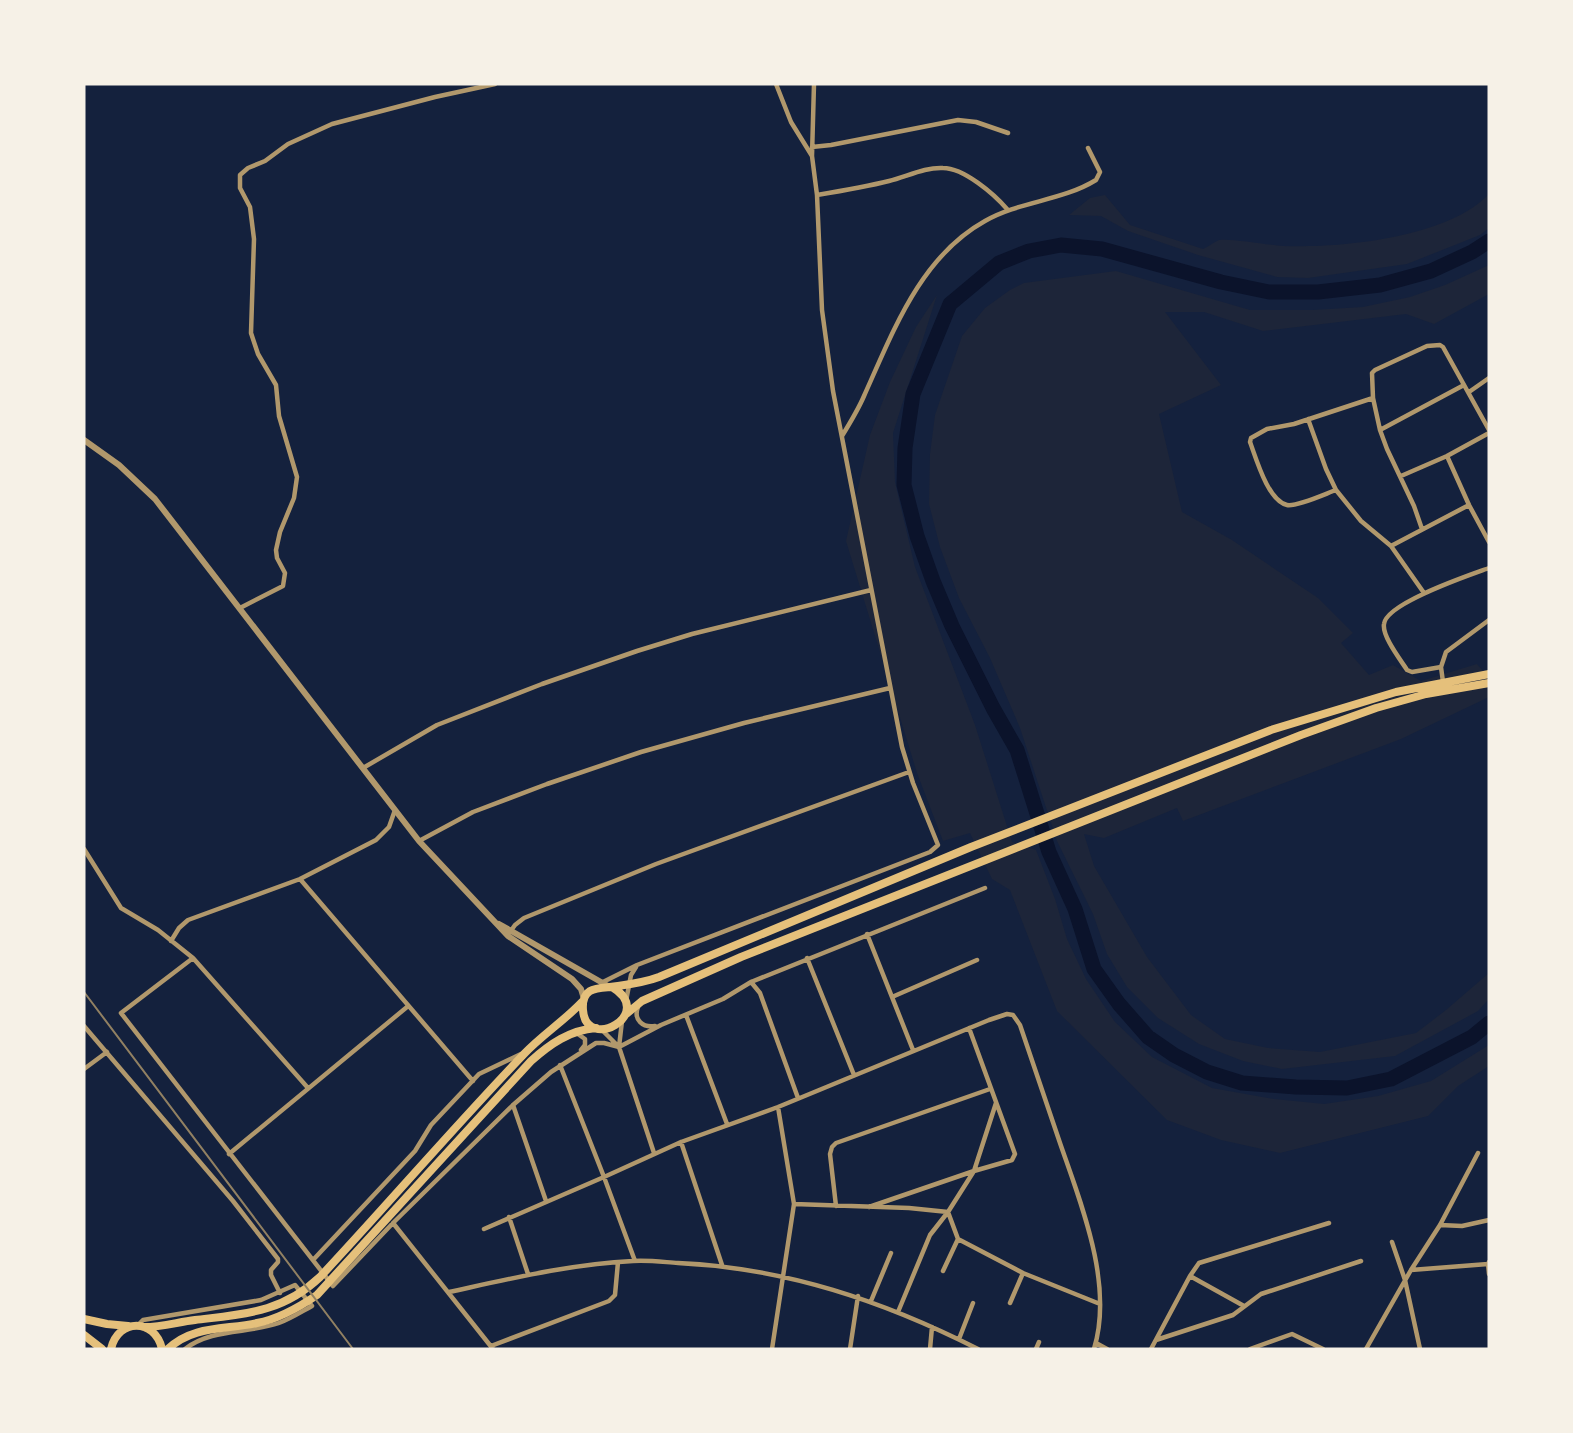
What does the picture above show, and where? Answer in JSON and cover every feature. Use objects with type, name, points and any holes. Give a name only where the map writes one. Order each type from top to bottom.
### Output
[{"type":"main road","points":[[84,1319],[107,1324],[162,1327],[246,1315],[277,1306],[312,1285],[526,1052],[554,1030],[584,1000],[587,994],[605,986],[628,984],[659,977],[971,847],[1271,729],[1396,692],[1489,674]]},
{"type":"main road","points":[[168,1349],[183,1337],[195,1332],[274,1319],[317,1295],[531,1061],[559,1039],[575,1032],[616,1026],[642,1001],[839,917],[1300,735],[1376,708],[1426,694],[1489,683]]},
{"type":"main road","points":[[605,986],[618,991],[626,1003],[623,1018]]},
{"type":"main road","points":[[584,1000],[583,1015],[586,1021],[600,1029]]},
{"type":"main road","points":[[111,1349],[117,1335],[137,1326]]},
{"type":"main road","points":[[137,1326],[156,1336],[162,1349]]},
{"type":"main road","points":[[84,1335],[102,1349]]},
{"type":"street","points":[[240,608],[283,586],[285,573],[277,558],[276,550],[280,532],[294,498],[297,477],[279,416],[276,385],[258,354],[251,333],[254,239],[250,207],[240,188],[240,175],[248,168],[265,161],[288,144],[337,122],[495,84]]},
{"type":"street","points":[[776,84],[791,122],[812,156]]},
{"type":"street","points":[[509,934],[605,986],[638,965],[930,852],[936,848],[938,843],[909,772],[890,688],[832,391],[822,310],[817,195],[812,156],[814,84]]},
{"type":"street","points":[[812,147],[958,120],[970,120],[1008,133]]},
{"type":"street","points":[[842,436],[916,289],[952,245],[981,223],[1007,209],[1049,199],[1096,180],[1100,172],[1088,148]]},
{"type":"street","points":[[817,195],[882,183],[942,168],[954,171],[980,184],[995,195],[1007,209]]},
{"type":"street","points":[[1401,476],[1447,456],[1489,432],[1443,347],[1436,344],[1375,370],[1371,376],[1373,398],[1386,449],[1401,476],[1422,529]]},
{"type":"street","points":[[1469,392],[1489,378]]},
{"type":"street","points":[[1380,430],[1464,385]]},
{"type":"street","points":[[1336,490],[1289,505],[1278,499],[1260,469],[1250,442],[1251,438],[1267,429],[1308,419],[1373,398]]},
{"type":"street","points":[[1308,419],[1326,470],[1336,490],[1360,521],[1391,546],[1424,593]]},
{"type":"street","points":[[84,440],[119,465],[155,499],[419,841],[493,920],[572,979],[581,989],[584,1000]]},
{"type":"street","points":[[1447,456],[1489,542]]},
{"type":"street","points":[[1391,546],[1469,505]]},
{"type":"street","points":[[1440,668],[1412,672],[1407,670],[1385,634],[1383,625],[1386,618],[1391,612],[1424,593],[1489,568]]},
{"type":"street","points":[[363,768],[436,725],[542,684],[692,633],[871,590]]},
{"type":"street","points":[[1443,682],[1440,668],[1446,652],[1489,620]]},
{"type":"street","points":[[419,841],[473,812],[557,780],[630,756],[688,738],[890,688]]},
{"type":"street","points":[[509,934],[524,918],[656,864],[909,772]]},
{"type":"street","points":[[171,941],[179,928],[188,920],[300,879],[376,840],[389,826],[395,810]]},
{"type":"street","points":[[84,849],[121,908],[158,930],[193,958],[308,1088]]},
{"type":"street","points":[[300,879],[473,1082]]},
{"type":"street","points":[[193,958],[121,1013],[333,1286],[393,1223],[513,1105],[560,1065],[577,1054],[600,1043],[619,1047],[661,1025],[723,999],[751,982],[985,888]]},
{"type":"street","points":[[867,934],[913,1050]]},
{"type":"street","points":[[807,958],[854,1075]]},
{"type":"street","points":[[892,997],[977,960]]},
{"type":"street","points":[[626,1003],[628,984],[638,965]]},
{"type":"street","points":[[751,982],[760,993],[798,1098]]},
{"type":"street","points":[[642,1001],[636,1011],[639,1022],[646,1026],[661,1025]]},
{"type":"street","points":[[229,1154],[407,1007]]},
{"type":"street","points":[[484,1229],[654,1153],[778,1107],[913,1050],[1007,1014],[1012,1015],[1020,1025],[1071,1173],[1094,1253],[1100,1304],[1095,1346],[1107,1349]]},
{"type":"street","points":[[686,1015],[727,1124]]},
{"type":"street","points":[[623,1018],[619,1047],[654,1153]]},
{"type":"street","points":[[84,1026],[233,1202],[278,1259],[278,1263],[271,1270],[271,1275],[280,1293]]},
{"type":"street","points":[[869,1206],[1012,1160],[1015,1157],[1016,1154],[969,1028]]},
{"type":"street","points":[[600,1029],[619,1047]]},
{"type":"street","points":[[575,1032],[582,1035],[585,1042],[584,1047],[577,1054]]},
{"type":"street","points":[[84,1069],[107,1052]]},
{"type":"street","points":[[313,1260],[415,1151],[431,1125],[473,1082],[489,1068],[526,1052]]},
{"type":"street","points":[[560,1065],[635,1261]]},
{"type":"street","points":[[836,1206],[830,1154],[836,1143],[990,1089]]},
{"type":"street","points":[[898,1312],[930,1235],[948,1212],[974,1171],[996,1103]]},
{"type":"street","points":[[513,1105],[546,1201]]},
{"type":"street","points":[[772,1349],[794,1204],[778,1107]]},
{"type":"street","points":[[681,1142],[722,1265]]},
{"type":"street","points":[[1366,1349],[1405,1280],[1440,1225],[1478,1153]]},
{"type":"street","points":[[794,1204],[869,1206],[948,1212]]},
{"type":"street","points":[[948,1212],[958,1239],[1023,1273],[1100,1304]]},
{"type":"street","points":[[509,1217],[528,1274]]},
{"type":"street","points":[[1440,1225],[1462,1226],[1489,1220]]},
{"type":"street","points":[[393,1223],[492,1347]]},
{"type":"street","points":[[1151,1349],[1190,1275],[1199,1263],[1329,1223]]},
{"type":"street","points":[[943,1271],[958,1239]]},
{"type":"street","points":[[1392,1242],[1405,1280],[1420,1349]]},
{"type":"street","points":[[871,1301],[891,1253]]},
{"type":"street","points":[[448,1292],[528,1274],[618,1262],[722,1265],[783,1275],[858,1296],[978,1349]]},
{"type":"street","points":[[484,1349],[609,1301],[615,1294],[618,1262]]},
{"type":"street","points":[[1156,1340],[1233,1315],[1261,1293],[1361,1262]]},
{"type":"street","points":[[1411,1270],[1488,1263],[1489,1274]]},
{"type":"street","points":[[1010,1303],[1023,1273]]},
{"type":"street","points":[[1190,1275],[1244,1306]]},
{"type":"street","points":[[137,1326],[143,1320],[261,1300],[295,1285],[312,1306],[278,1324],[211,1336],[185,1349]]},
{"type":"street","points":[[850,1349],[858,1296]]},
{"type":"street","points":[[959,1339],[973,1303]]},
{"type":"street","points":[[930,1349],[932,1327]]},
{"type":"street","points":[[1250,1349],[1292,1334],[1314,1347],[1323,1349]]},
{"type":"street","points":[[1036,1349],[1039,1342]]},
{"type":"shaded area","points":[[1489,194],[1489,228],[1480,235],[1407,264],[1308,278],[1277,277],[1198,255],[1128,231],[1101,216],[1069,215],[1090,198],[1105,195],[1130,225],[1203,249],[1219,240],[1283,246],[1334,245],[1392,237],[1421,230],[1471,209]]},
{"type":"shaded area","points":[[1489,265],[1489,294],[1434,324],[1406,314],[1263,331],[1204,312],[1165,312],[1221,385],[1159,414],[1182,512],[1232,540],[1318,598],[1353,633],[1341,643],[1369,675],[1393,665],[1421,681],[1477,664],[1489,678],[1489,697],[1401,739],[1183,821],[1177,808],[1104,838],[1084,834],[1094,866],[1147,957],[1191,1015],[1225,1039],[1268,1048],[1320,1052],[1416,1033],[1489,973],[1489,999],[1478,1011],[1395,1056],[1282,1069],[1243,1061],[1199,1044],[1158,1018],[1127,987],[1107,954],[1093,914],[1057,841],[1020,728],[990,658],[959,598],[940,547],[929,504],[930,454],[935,415],[962,336],[985,308],[1024,283],[1116,271],[1250,310],[1313,310],[1363,307],[1410,297],[1445,285]]},
{"type":"shaded area","points":[[937,295],[893,433],[895,482],[915,567],[975,725],[1012,842],[1036,850],[1055,899],[1067,939],[1086,979],[1115,1022],[1152,1057],[1212,1088],[1274,1099],[1324,1104],[1378,1096],[1431,1081],[1489,1045],[1489,1066],[1458,1086],[1428,1116],[1280,1153],[1221,1140],[1167,1120],[1057,1011],[1010,890],[992,879],[970,833],[943,841],[917,773],[846,541],[870,435],[890,382],[916,327]]},
{"type":"waterway","points":[[1489,241],[1472,252],[1431,271],[1380,285],[1318,292],[1269,292],[1221,282],[1102,249],[1061,245],[1029,251],[999,263],[950,304],[913,394],[905,448],[904,485],[917,536],[952,626],[1017,750],[1049,852],[1075,909],[1094,969],[1119,1004],[1148,1037],[1174,1055],[1207,1072],[1242,1083],[1347,1088],[1391,1079],[1472,1037],[1489,1023]]},
{"type":"railway","points":[[84,992],[353,1349]]}]
